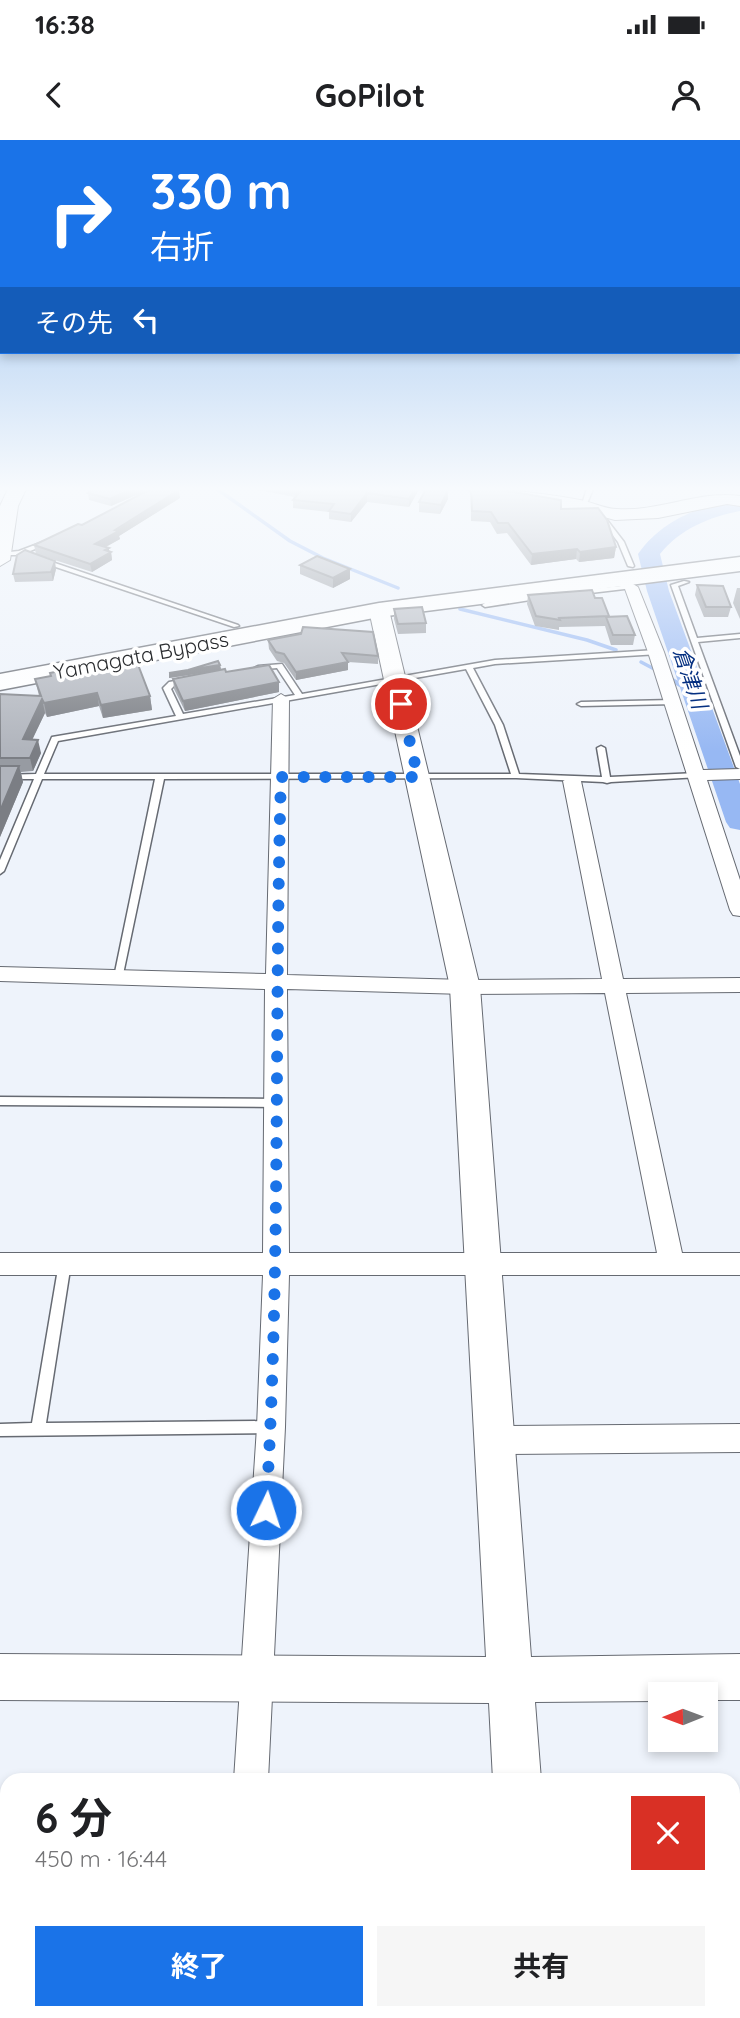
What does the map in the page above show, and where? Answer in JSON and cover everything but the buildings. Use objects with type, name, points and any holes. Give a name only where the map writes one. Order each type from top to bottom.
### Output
[{"type":"highway","name":"Yamagata Bypass","points":[[0,670],[236,626],[453,590],[608,577]]},
{"type":"highway","name":"Yamagata Bypass","points":[[0,682],[379,610],[615,577]]},
{"type":"street","points":[[628,577],[701,775],[740,910]]},
{"type":"street","points":[[379,610],[465,987],[516,1773]]},
{"type":"street","points":[[251,1773],[271,1427],[276,1265],[276,982],[281,777],[290,697]]},
{"type":"street","points":[[701,775],[739,772]]},
{"type":"street","points":[[572,781],[613,988],[673,1265]]},
{"type":"street","points":[[0,974],[465,987],[740,985]]},
{"type":"street","points":[[0,1264],[740,1264]]},
{"type":"street","points":[[494,1440],[740,1438]]},
{"type":"street","points":[[0,1677],[255,1676],[509,1680],[740,1678]]},
{"type":"lane","points":[[71,577],[236,626]]},
{"type":"lane","points":[[485,605],[619,577]]},
{"type":"lane","points":[[686,577],[674,585],[739,772]]},
{"type":"lane","points":[[695,640],[740,636]]},
{"type":"lane","points":[[0,871],[55,739],[495,662],[659,660]]},
{"type":"lane","points":[[248,670],[279,666],[290,697]]},
{"type":"lane","points":[[469,667],[499,725],[516,776]]},
{"type":"lane","points":[[180,716],[167,688],[172,684],[197,680]]},
{"type":"lane","points":[[581,704],[670,694]]},
{"type":"lane","points":[[601,748],[607,781]]},
{"type":"lane","points":[[0,777],[516,776],[607,781],[701,775]]},
{"type":"lane","points":[[119,977],[160,777]]},
{"type":"lane","points":[[0,1101],[277,1103]]},
{"type":"lane","points":[[38,1429],[65,1264]]},
{"type":"lane","points":[[0,1430],[271,1427]]},
{"type":"waterway","points":[[370,577],[398,588]]},
{"type":"waterway","name":"倉津川","points":[[655,577],[740,822]]},
{"type":"waterway","points":[[460,609],[587,640],[616,650]]},
{"type":"waterway","points":[[641,662],[658,671]]},
{"type":"waterway","points":[[667,677],[694,693]]},
{"type":"route","points":[[266,1510],[276,1265],[276,982],[281,777],[418,777],[401,704]]}]
